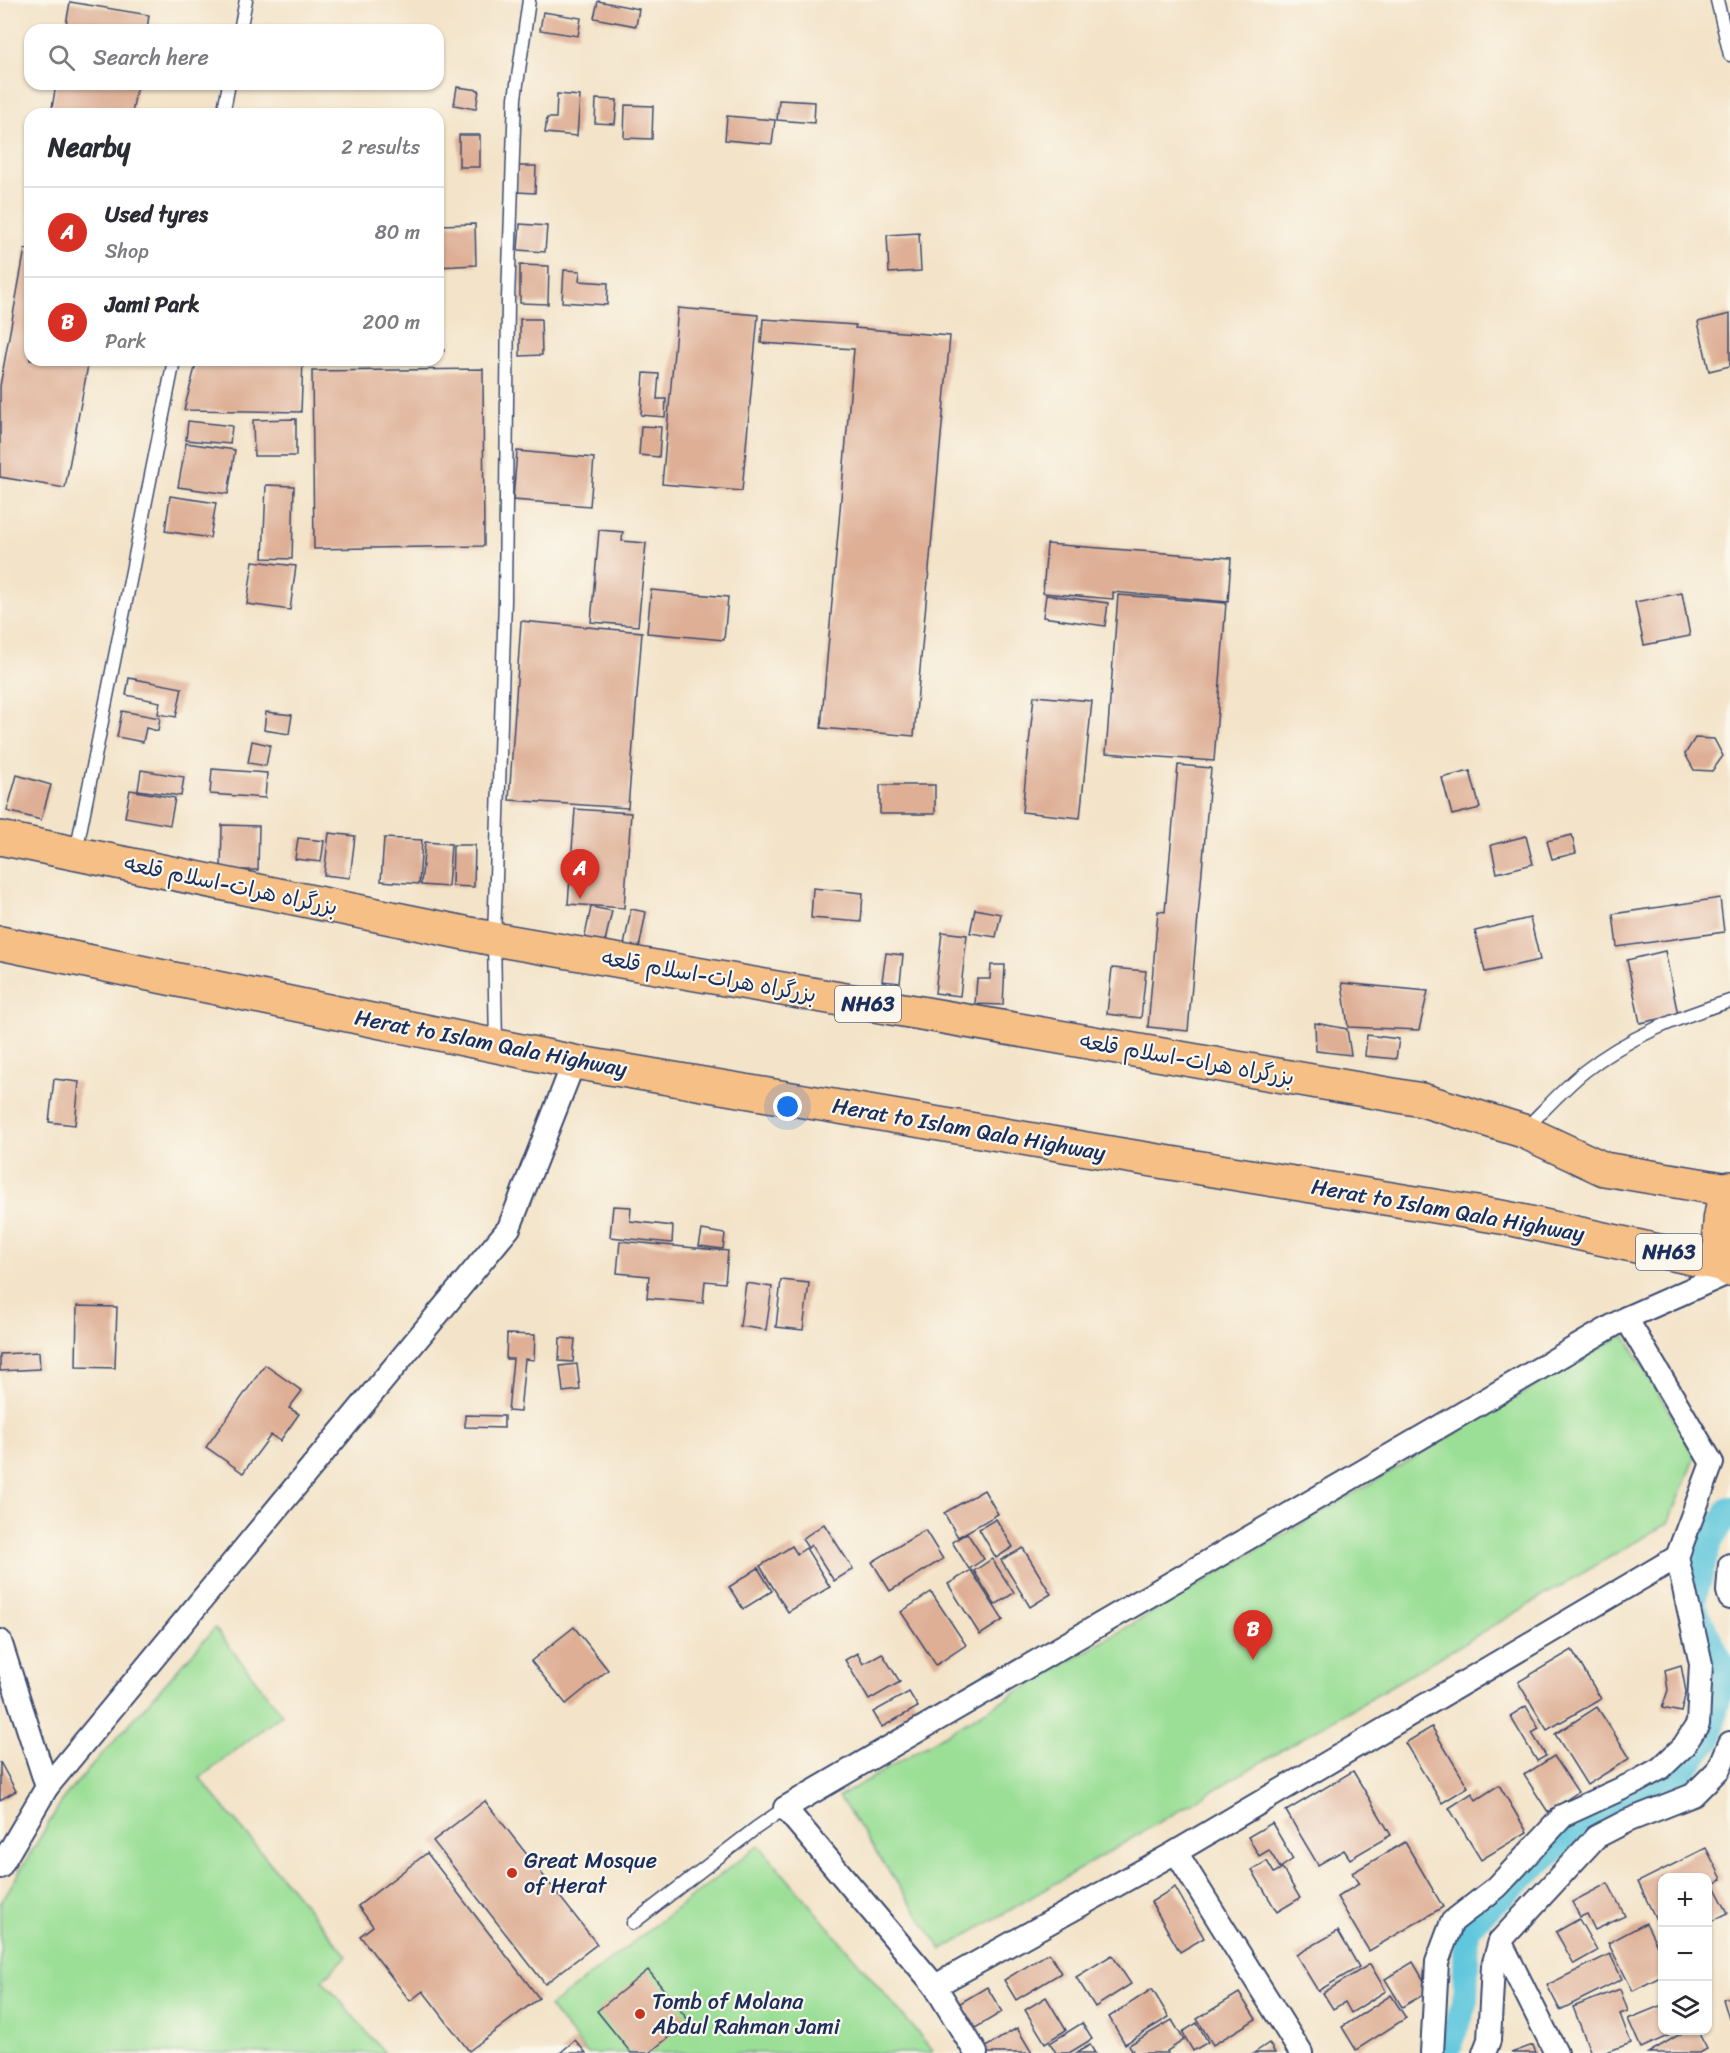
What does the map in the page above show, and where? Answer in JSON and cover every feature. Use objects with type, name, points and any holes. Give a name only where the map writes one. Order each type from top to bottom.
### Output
[{"type":"highway","name":"بزرگراه هرات-اسلام قلعه","points":[[0,838],[494,939],[1422,1100],[1523,1131],[1604,1169],[1730,1189]]},
{"type":"highway","name":"Herat to Islam Qala Highway","points":[[0,943],[574,1062],[1507,1218],[1729,1269]]},
{"type":"highway","name":"NH63","points":[[1729,1269],[1719,1240],[1720,1214],[1730,1189]]},
{"type":"street","points":[[0,1867],[47,1787],[508,1228],[574,1062]]},
{"type":"street","points":[[976,2053],[934,1986],[785,1808],[1626,1318],[1729,1269]]},
{"type":"street","points":[[1432,2053],[1437,1962],[1452,1922],[1497,1887],[1564,1815],[1661,1768],[1683,1747],[1698,1724],[1701,1664],[1677,1557],[1712,1463],[1626,1318]]},
{"type":"street","points":[[934,1986],[1176,1852],[1677,1557]]},
{"type":"street","points":[[1730,1565],[1728,1591],[1730,1598]]},
{"type":"street","points":[[0,1641],[47,1787]]},
{"type":"street","points":[[1484,2053],[1489,2040],[1493,1966],[1500,1941],[1596,1837],[1627,1821],[1693,1795],[1719,1769],[1730,1743]]},
{"type":"street","points":[[1176,1852],[1301,2053]]},
{"type":"street","points":[[1500,1941],[1556,2053]]},
{"type":"lane","points":[[241,24],[246,0]]},
{"type":"lane","points":[[496,1045],[494,939],[505,600],[508,299],[514,98],[529,0]]},
{"type":"lane","points":[[1717,0],[1730,55]]},
{"type":"lane","points":[[224,108],[228,90]]},
{"type":"lane","points":[[76,854],[173,366]]},
{"type":"lane","points":[[1523,1131],[1585,1071],[1616,1049],[1685,1015],[1730,1001]]},
{"type":"lane","points":[[633,1923],[756,1827],[785,1808]]},
{"type":"green space","points":[[1624,1334],[1695,1456],[1668,1523],[942,1950],[839,1797]]},
{"type":"green space","points":[[215,1628],[282,1714],[200,1778],[347,1956],[322,1980],[385,2053],[0,2053],[0,1904],[65,1796]]},
{"type":"green space","points":[[759,1845],[933,2051],[930,2053],[587,2053],[549,2007]]},
{"type":"building","points":[[598,1],[639,9],[636,26],[594,18]]},
{"type":"building","points":[[70,2],[149,15],[148,24],[66,24]]},
{"type":"building","points":[[543,12],[581,18],[578,36],[540,30]]},
{"type":"building","points":[[457,87],[479,90],[476,109],[454,105]]},
{"type":"building","points":[[55,90],[136,90],[133,108],[52,108]]},
{"type":"building","points":[[557,94],[580,96],[577,136],[545,133],[547,118],[556,118]]},
{"type":"building","points":[[596,99],[617,100],[615,124],[595,123]]},
{"type":"building","points":[[779,100],[815,102],[814,123],[777,120]]},
{"type":"building","points":[[625,105],[653,106],[652,139],[624,138]]},
{"type":"building","points":[[727,116],[775,120],[772,144],[725,140]]},
{"type":"building","points":[[459,135],[480,135],[480,167],[459,167]]},
{"type":"building","points":[[518,166],[536,166],[535,193],[517,192]]},
{"type":"building","points":[[475,224],[476,265],[444,267],[444,225]]},
{"type":"building","points":[[520,224],[547,226],[545,252],[518,250]]},
{"type":"building","points":[[919,233],[921,271],[889,273],[887,235]]},
{"type":"building","points":[[24,254],[24,366],[88,366],[65,488],[0,477],[0,386]]},
{"type":"building","points":[[520,265],[549,266],[548,304],[520,303]]},
{"type":"building","points":[[564,270],[580,271],[579,281],[608,283],[607,305],[562,302]]},
{"type":"building","points":[[678,308],[758,315],[742,491],[662,484]]},
{"type":"building","points":[[1730,314],[1730,366],[1709,371],[1698,322]]},
{"type":"building","points":[[520,319],[541,319],[542,355],[520,356]]},
{"type":"building","points":[[763,319],[856,325],[855,328],[950,336],[914,736],[821,728],[854,349],[761,343]]},
{"type":"building","points":[[195,366],[303,366],[301,412],[184,410]]},
{"type":"building","points":[[483,369],[484,546],[314,549],[312,371]]},
{"type":"building","points":[[644,373],[659,374],[657,399],[666,399],[665,417],[641,415]]},
{"type":"building","points":[[296,419],[296,456],[254,456],[253,420]]},
{"type":"building","points":[[188,421],[232,426],[230,444],[186,440]]},
{"type":"building","points":[[641,426],[661,427],[659,457],[639,455]]},
{"type":"building","points":[[186,443],[235,450],[228,494],[178,487]]},
{"type":"building","points":[[517,451],[594,458],[590,506],[513,500]]},
{"type":"building","points":[[266,485],[294,486],[292,559],[263,558]]},
{"type":"building","points":[[170,496],[216,503],[210,538],[165,531]]},
{"type":"building","points":[[599,530],[623,532],[622,541],[646,543],[638,626],[591,622]]},
{"type":"building","points":[[1047,544],[1231,558],[1228,602],[1113,592],[1113,599],[1043,593]]},
{"type":"building","points":[[253,561],[296,566],[290,610],[247,604]]},
{"type":"building","points":[[651,590],[728,597],[724,640],[647,633]]},
{"type":"building","points":[[1682,593],[1690,636],[1644,645],[1635,602]]},
{"type":"building","points":[[1046,595],[1108,603],[1105,626],[1043,617]]},
{"type":"building","points":[[1118,595],[1226,603],[1214,761],[1106,753]]},
{"type":"building","points":[[521,621],[642,632],[628,808],[509,800]]},
{"type":"building","points":[[129,678],[182,688],[176,717],[158,714],[160,702],[126,695]]},
{"type":"building","points":[[1034,696],[1092,701],[1080,818],[1022,812]]},
{"type":"building","points":[[122,711],[160,718],[158,731],[146,728],[143,742],[117,737]]},
{"type":"building","points":[[266,712],[292,715],[289,734],[264,730]]},
{"type":"building","points":[[1695,738],[1714,739],[1723,756],[1712,771],[1694,770],[1685,754]]},
{"type":"building","points":[[252,741],[270,745],[266,766],[248,763]]},
{"type":"building","points":[[1178,765],[1211,768],[1188,1031],[1148,1027],[1158,911],[1165,912]]},
{"type":"building","points":[[212,769],[267,773],[265,798],[210,794]]},
{"type":"building","points":[[141,770],[184,777],[181,796],[138,790]]},
{"type":"building","points":[[1470,771],[1480,808],[1452,815],[1442,778]]},
{"type":"building","points":[[17,775],[51,785],[41,820],[7,811]]},
{"type":"building","points":[[880,785],[935,785],[935,814],[880,814]]},
{"type":"building","points":[[130,790],[175,798],[170,825],[125,817]]},
{"type":"building","points":[[575,809],[631,813],[624,908],[568,904]]},
{"type":"building","points":[[222,825],[259,826],[258,870],[221,870]]},
{"type":"building","points":[[329,833],[355,836],[350,878],[324,875]]},
{"type":"building","points":[[1572,835],[1576,853],[1552,859],[1547,841]]},
{"type":"building","points":[[1526,836],[1533,864],[1497,873],[1491,845]]},
{"type":"building","points":[[298,838],[324,841],[321,862],[295,859]]},
{"type":"building","points":[[384,838],[422,840],[419,884],[381,881]]},
{"type":"building","points":[[425,842],[451,844],[448,887],[421,885]]},
{"type":"building","points":[[453,845],[475,845],[474,887],[452,886]]},
{"type":"building","points":[[813,888],[863,893],[861,922],[811,918]]},
{"type":"building","points":[[1720,898],[1724,932],[1617,947],[1613,914]]},
{"type":"building","points":[[591,907],[612,911],[603,950],[583,945]]},
{"type":"building","points":[[631,909],[646,912],[638,954],[623,951]]},
{"type":"building","points":[[975,909],[1001,914],[996,937],[970,933]]},
{"type":"building","points":[[1530,918],[1540,960],[1485,972],[1475,931]]},
{"type":"building","points":[[942,932],[967,935],[960,996],[935,993]]},
{"type":"building","points":[[1665,951],[1678,1015],[1640,1023],[1627,960]]},
{"type":"building","points":[[886,953],[903,955],[900,983],[882,981]]},
{"type":"building","points":[[991,965],[1005,965],[1003,1005],[975,1004],[977,979],[990,979]]},
{"type":"building","points":[[1112,968],[1146,971],[1141,1018],[1107,1014]]},
{"type":"building","points":[[1342,983],[1428,991],[1419,1030],[1348,1027]]},
{"type":"building","points":[[1315,1023],[1347,1029],[1351,1055],[1316,1051]]},
{"type":"building","points":[[1367,1035],[1399,1039],[1396,1059],[1365,1056]]},
{"type":"building","points":[[54,1079],[79,1082],[75,1125],[49,1122]]},
{"type":"building","points":[[613,1206],[631,1207],[630,1221],[673,1226],[672,1243],[610,1237]]},
{"type":"building","points":[[702,1230],[725,1234],[723,1249],[699,1246]]},
{"type":"building","points":[[620,1241],[728,1251],[725,1283],[705,1281],[703,1303],[647,1298],[649,1276],[617,1273]]},
{"type":"building","points":[[781,1280],[809,1283],[803,1330],[776,1327]]},
{"type":"building","points":[[746,1283],[772,1287],[766,1330],[740,1326]]},
{"type":"building","points":[[77,1306],[117,1307],[115,1368],[76,1367]]},
{"type":"building","points":[[507,1334],[535,1335],[534,1360],[525,1359],[520,1412],[508,1411],[513,1359],[506,1359]]},
{"type":"building","points":[[560,1338],[575,1339],[573,1362],[559,1361]]},
{"type":"building","points":[[39,1352],[40,1369],[0,1371],[0,1354]]},
{"type":"building","points":[[577,1364],[580,1390],[563,1392],[560,1366]]},
{"type":"building","points":[[265,1365],[302,1391],[289,1408],[299,1414],[280,1441],[271,1435],[243,1473],[206,1447]]},
{"type":"building","points":[[465,1415],[504,1416],[504,1428],[465,1427]]},
{"type":"building","points":[[984,1490],[998,1514],[958,1537],[944,1513]]},
{"type":"building","points":[[996,1519],[1013,1547],[996,1558],[979,1529]]},
{"type":"building","points":[[824,1524],[853,1569],[834,1581],[811,1545],[808,1548],[802,1539]]},
{"type":"building","points":[[925,1530],[943,1559],[890,1591],[872,1562]]},
{"type":"building","points":[[967,1533],[984,1559],[969,1569],[952,1542]]},
{"type":"building","points":[[792,1546],[797,1554],[806,1548],[830,1587],[788,1612],[760,1566]]},
{"type":"building","points":[[1023,1548],[1051,1594],[1030,1607],[1001,1560]]},
{"type":"building","points":[[992,1559],[1014,1593],[995,1605],[974,1571]]},
{"type":"building","points":[[758,1568],[772,1591],[743,1609],[729,1587]]},
{"type":"building","points":[[971,1570],[1003,1620],[980,1635],[948,1584]]},
{"type":"building","points":[[931,1592],[966,1645],[936,1665],[901,1612]]},
{"type":"building","points":[[574,1627],[608,1670],[566,1704],[531,1661]]},
{"type":"building","points":[[1572,1650],[1601,1699],[1547,1730],[1518,1682]]},
{"type":"building","points":[[857,1653],[863,1664],[882,1653],[900,1682],[869,1700],[845,1660]]},
{"type":"building","points":[[1681,1665],[1686,1692],[1681,1712],[1662,1708],[1668,1690],[1665,1670]]},
{"type":"building","points":[[909,1692],[918,1707],[882,1727],[873,1712]]},
{"type":"building","points":[[1526,1706],[1539,1729],[1532,1733],[1546,1756],[1537,1761],[1510,1716]]},
{"type":"building","points":[[1597,1707],[1630,1758],[1587,1785],[1555,1734]]},
{"type":"building","points":[[1432,1727],[1468,1787],[1442,1803],[1405,1743]]},
{"type":"building","points":[[1554,1756],[1578,1792],[1548,1812],[1524,1775]]},
{"type":"building","points":[[0,1762],[16,1791],[0,1800]]},
{"type":"building","points":[[1353,1771],[1391,1835],[1350,1859],[1344,1850],[1318,1865],[1286,1811]]},
{"type":"building","points":[[1499,1785],[1527,1832],[1481,1860],[1449,1808],[1472,1793],[1476,1800]]},
{"type":"building","points":[[485,1801],[597,1944],[545,1984],[433,1841]]},
{"type":"building","points":[[1272,1823],[1293,1859],[1280,1868],[1269,1850],[1259,1856],[1248,1837]]},
{"type":"building","points":[[1405,1842],[1443,1907],[1369,1951],[1337,1897],[1359,1884],[1352,1873]]},
{"type":"building","points":[[1706,1848],[1722,1879],[1713,1884],[1728,1913],[1712,1921],[1712,1873],[1658,1873],[1658,1924],[1638,1882]]},
{"type":"building","points":[[427,1853],[539,1998],[469,2051],[423,1991],[410,2001],[360,1936],[373,1926],[358,1906]]},
{"type":"building","points":[[1267,1861],[1274,1873],[1282,1868],[1300,1898],[1277,1912],[1252,1870]]},
{"type":"building","points":[[1608,1883],[1625,1916],[1595,1930],[1587,1914],[1580,1917],[1572,1902]]},
{"type":"building","points":[[1175,1887],[1204,1938],[1180,1952],[1151,1902]]},
{"type":"building","points":[[1579,1919],[1597,1951],[1574,1964],[1556,1932]]},
{"type":"building","points":[[1646,1923],[1658,1947],[1658,1978],[1633,1991],[1608,1943]]},
{"type":"building","points":[[1338,1931],[1359,1967],[1318,1991],[1296,1955]]},
{"type":"building","points":[[1049,1953],[1061,1973],[1016,2000],[1004,1980]]},
{"type":"building","points":[[1610,1954],[1622,1979],[1560,2010],[1547,1985]]},
{"type":"building","points":[[1112,1955],[1131,1984],[1095,2007],[1076,1977]]},
{"type":"building","points":[[1413,1962],[1430,1991],[1402,2007],[1385,1979]]},
{"type":"building","points":[[1370,1964],[1386,1991],[1351,2013],[1345,2002],[1333,2009],[1323,1993]]},
{"type":"building","points":[[648,1970],[689,2021],[649,2053],[631,2053],[597,2011]]},
{"type":"building","points":[[987,1987],[1002,2012],[972,2030],[957,2005]]},
{"type":"building","points":[[1152,1989],[1169,2017],[1125,2044],[1109,2017]]},
{"type":"building","points":[[1620,1989],[1628,2011],[1620,2014],[1631,2043],[1604,2053],[1591,2053],[1573,2007]]},
{"type":"building","points":[[1239,1993],[1256,2019],[1213,2045],[1197,2019]]},
{"type":"building","points":[[1391,1995],[1406,2018],[1356,2050],[1342,2027]]},
{"type":"building","points":[[1046,1997],[1066,2030],[1045,2043],[1025,2010]]},
{"type":"building","points":[[1730,1997],[1730,2019],[1729,2019],[1723,1999]]},
{"type":"building","points":[[1658,2007],[1658,2035],[1670,2035],[1641,2048],[1628,2019]]},
{"type":"building","points":[[1172,2020],[1184,2040],[1167,2051],[1168,2053],[1134,2053],[1129,2045]]},
{"type":"building","points":[[1082,2023],[1092,2039],[1069,2053],[1056,2053],[1050,2043]]},
{"type":"building","points":[[1197,2023],[1208,2042],[1193,2051],[1182,2032]]},
{"type":"building","points":[[1017,2028],[1032,2053],[988,2053],[984,2048]]},
{"type":"building","points":[[1679,2035],[1700,2035],[1707,2049],[1700,2053],[1648,2053]]},
{"type":"building","points":[[575,2040],[586,2053],[560,2053]]},
{"type":"building","points":[[1269,2043],[1275,2053],[1254,2053]]},
{"type":"building","points":[[1090,2045],[1095,2053],[1076,2053]]},
{"type":"building","points":[[1533,2045],[1536,2053],[1511,2053]]},
{"type":"waterway","points":[[1447,2053],[1465,2003],[1467,1927],[1584,1823],[1666,1788],[1709,1739],[1724,1669],[1692,1604],[1709,1543],[1730,1509]]},
{"type":"place","name":"Used tyres","points":[[580,899]]},
{"type":"place","name":"Jami Park","points":[[1253,1660]]},
{"type":"place","name":"Great Mosque of Herat","points":[[512,1873]]},
{"type":"place","name":"Tomb of Molana Abdul Rahman Jami","points":[[640,2014]]}]
